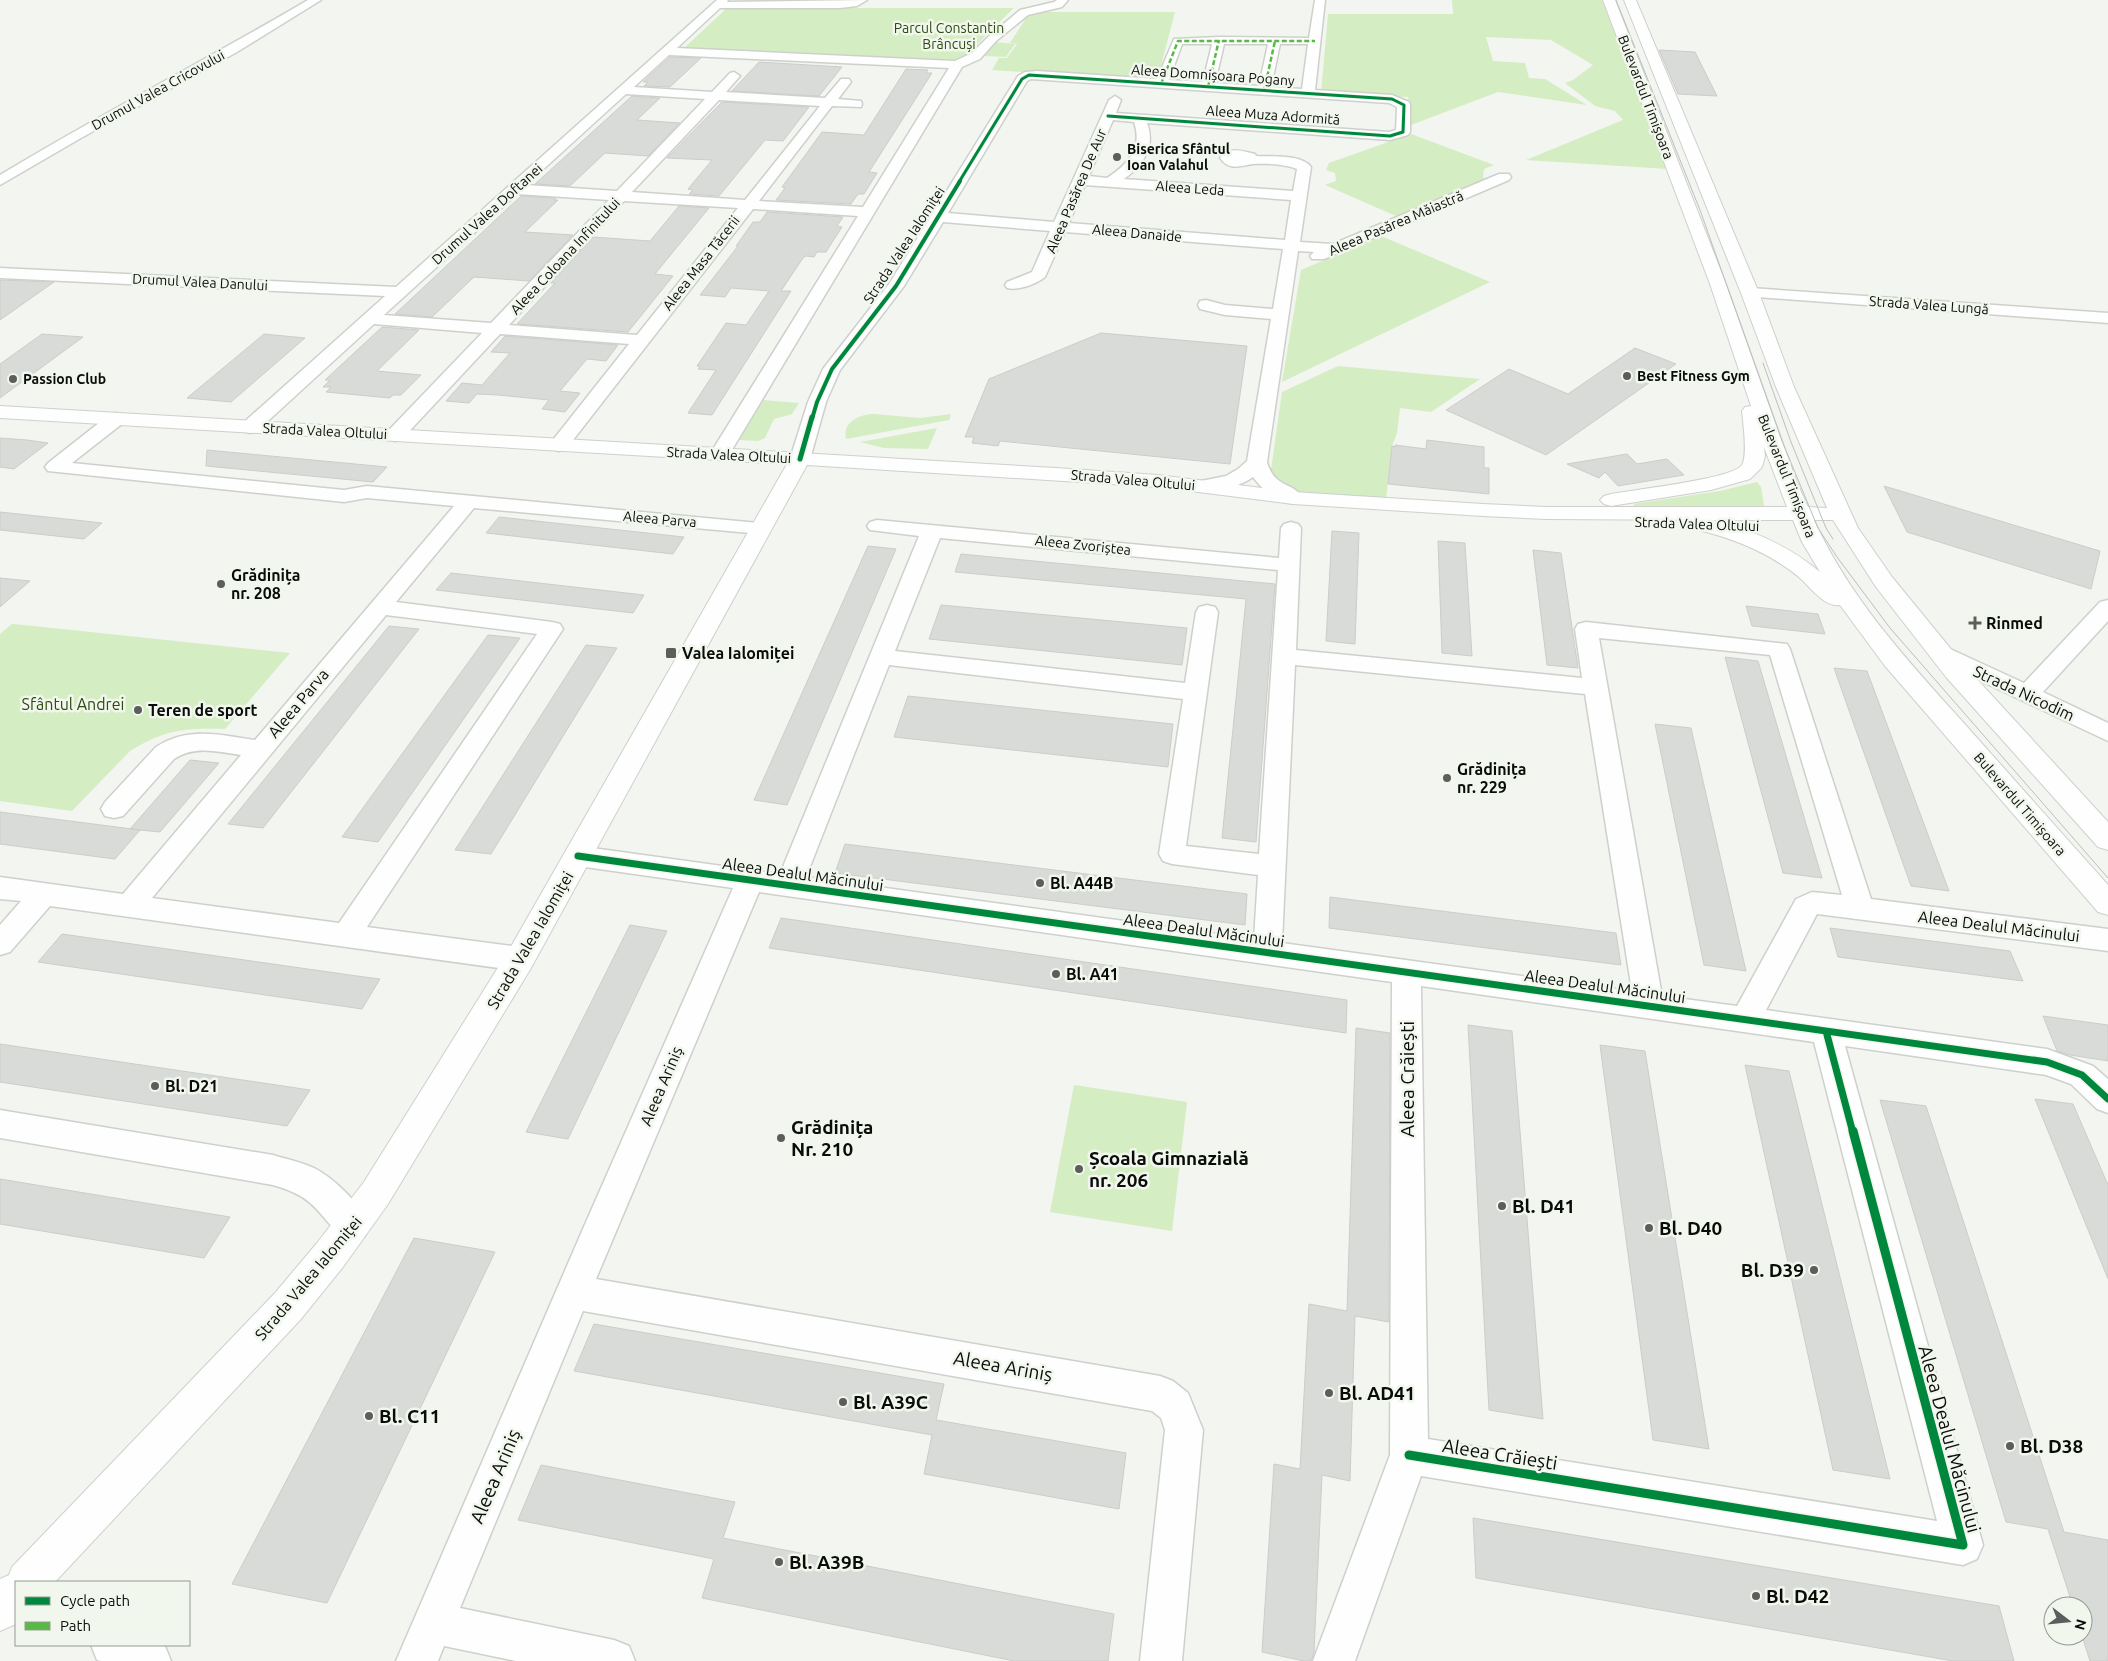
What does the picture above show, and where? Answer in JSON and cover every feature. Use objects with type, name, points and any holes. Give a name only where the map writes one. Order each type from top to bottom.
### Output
[{"type":"main road","name":"Bulevardul Timișoara","points":[[1609,0],[1718,284],[1772,441],[1803,521],[1829,571],[1894,660],[2108,904]]},
{"type":"main road","name":"Bulevardul Timișoara","points":[[1630,0],[1750,293],[1785,387],[1843,521],[1884,582],[1940,653],[2108,840]]},
{"type":"main road","points":[[1639,80],[1662,81]]},
{"type":"main road","points":[[1547,513],[1711,484],[1743,475],[1752,467],[1755,456],[1751,382]]},
{"type":"main road","name":"Strada Valea Oltului","points":[[0,412],[1075,475],[1203,486],[1293,498],[1547,513],[1843,521]]},
{"type":"main road","points":[[1772,441],[1809,443]]},
{"type":"main road","name":"Strada Valea Ialomiței","points":[[28,1581],[282,1312],[353,1225],[413,1136],[520,959],[800,459]]},
{"type":"main road","name":"Strada Valea Oltului","points":[[1547,513],[1622,521],[1710,526],[1803,521]]},
{"type":"main road","points":[[1710,526],[1757,540],[1785,556],[1826,588],[1869,628]]},
{"type":"street","name":"Drumul Valea Cricovului","points":[[0,181],[76,135],[233,49],[316,0]]},
{"type":"street","points":[[721,2],[840,5],[853,4],[862,0]]},
{"type":"street","points":[[1308,93],[1320,0]]},
{"type":"street","name":"Drumul Valea Doftanei","points":[[250,427],[721,2]]},
{"type":"street","points":[[667,51],[956,65],[976,56],[992,39],[1026,11],[1059,3]]},
{"type":"street","points":[[1208,87],[1219,40]]},
{"type":"street","points":[[1161,84],[1178,41],[1315,41]]},
{"type":"street","points":[[1264,91],[1275,41]]},
{"type":"street","points":[[720,454],[956,65]]},
{"type":"street","name":"Aleea Domnișoara Pogany","points":[[1026,76],[1037,75],[1308,93],[1399,101]]},
{"type":"street","name":"Aleea Coloana Infinitului","points":[[395,435],[734,76]]},
{"type":"street","name":"Strada Valea Ialomiței","points":[[800,459],[816,402],[828,377],[842,356],[891,294],[1022,79],[1026,76]]},
{"type":"street","name":"Aleea Pasărea De Aur","points":[[1014,286],[1039,274],[1123,81]]},
{"type":"street","name":"Aleea Masa Tăcerii","points":[[559,445],[845,82]]},
{"type":"street","points":[[624,90],[856,104]]},
{"type":"street","name":"Aleea Muza Adormită","points":[[1108,116],[1390,136],[1403,132],[1404,104],[1399,101]]},
{"type":"street","name":"Aleea Pasărea De Aur","points":[[1110,182],[1130,168],[1145,143],[1145,131],[1139,118]]},
{"type":"street","points":[[1250,160],[1302,165],[1304,167],[1257,462],[1264,481],[1293,498]]},
{"type":"street","name":"Aleea Pasărea Măiastră","points":[[1288,268],[1504,177]]},
{"type":"street","name":"Aleea Leda","points":[[1081,180],[1300,196]]},
{"type":"street","points":[[514,189],[867,212]]},
{"type":"street","name":"Aleea Danaide","points":[[938,217],[1335,249]]},
{"type":"street","name":"Drumul Valea Danului","points":[[0,272],[400,292]]},
{"type":"street","name":"Strada Valea Lungă","points":[[1750,293],[2108,318]]},
{"type":"street","points":[[1206,305],[1225,310],[1281,315]]},
{"type":"street","points":[[369,319],[641,340]]},
{"type":"street","name":"Aleea Parva","points":[[116,419],[55,467],[344,496],[366,492],[761,528]]},
{"type":"street","points":[[1203,486],[1241,478],[1257,462]]},
{"type":"street","name":"Aleea Parva","points":[[129,906],[469,501]]},
{"type":"street","name":"Aleea Zvoriștea","points":[[877,526],[1289,565]]},
{"type":"street","points":[[1267,953],[1291,528]]},
{"type":"street","name":"Aleea Dealul Măcinului","points":[[790,886],[932,531]]},
{"type":"street","points":[[2028,694],[2108,607]]},
{"type":"street","points":[[346,935],[552,629],[379,608]]},
{"type":"street","points":[[1207,612],[1172,854],[1272,866]]},
{"type":"street","name":"Aleea Dealul Măcinului","points":[[1649,1006],[1586,629],[1779,649],[1860,908]]},
{"type":"street","name":"Strada Nicodim","points":[[1940,653],[2108,733]]},
{"type":"street","points":[[1284,656],[1596,687]]},
{"type":"street","points":[[882,658],[1195,692]]},
{"type":"street","points":[[114,809],[165,754],[174,747],[195,741],[260,749]]},
{"type":"street","name":"Aleea Dealul Măcinului","points":[[578,856],[2047,1062],[2082,1075],[2108,1100]]},
{"type":"street","name":"Aleea Ariniș","points":[[417,1661],[750,881]]},
{"type":"street","points":[[0,888],[520,959]]},
{"type":"street","points":[[0,944],[44,894]]},
{"type":"street","name":"Aleea Dealul Măcinului","points":[[1745,1020],[1806,907],[1812,903],[2108,940]]},
{"type":"street","name":"Aleea Crăiești","points":[[1334,1661],[1409,1455],[1406,972]]},
{"type":"street","name":"Aleea Dealul Măcinului","points":[[1586,1483],[1963,1545],[1826,1031]]},
{"type":"street","points":[[0,1124],[272,1170],[304,1179],[321,1192],[353,1225]]},
{"type":"street","name":"Aleea Ariniș","points":[[573,1292],[1160,1394],[1175,1406],[1184,1430],[1161,1661]]},
{"type":"street","name":"Aleea Crăiești","points":[[1409,1455],[1586,1483]]},
{"type":"street","points":[[433,1623],[614,1661]]},
{"type":"street","points":[[114,1646],[150,1661]]},
{"type":"green space","points":[[1452,0],[1602,0],[1668,169],[1526,160],[1623,120],[1615,111],[1595,106],[1565,83],[1573,80],[1593,65],[1551,40],[1486,37],[1493,61],[1525,63],[1529,78],[1545,79],[1587,105],[1498,92],[1411,125],[1408,97],[1321,93],[1328,14],[1453,14]]},
{"type":"green space","name":"Parcul Constantin Brâncuși","points":[[727,8],[1014,8],[984,37],[964,60],[956,64],[683,49]]},
{"type":"green space","points":[[1030,12],[1175,12],[1157,81],[992,70],[999,58],[1007,58],[1017,44],[1010,43]]},
{"type":"green space","points":[[994,42],[1015,44],[1006,57],[985,56]]},
{"type":"green space","points":[[1411,134],[1494,165],[1484,169],[1483,177],[1486,181],[1396,216],[1325,185],[1336,181],[1335,173],[1326,170],[1329,163]]},
{"type":"green space","points":[[1381,236],[1490,282],[1282,382],[1301,270]]},
{"type":"green space","points":[[1338,366],[1480,379],[1431,412],[1400,408],[1397,433],[1392,446],[1386,499],[1331,497],[1290,490],[1280,484],[1271,470],[1282,392]]},
{"type":"green space","points":[[763,400],[799,403],[792,414],[774,419],[765,438],[758,441],[739,440]]},
{"type":"green space","points":[[874,414],[920,418],[951,414],[949,420],[846,439],[845,433],[853,420],[858,417]]},
{"type":"green space","points":[[937,428],[928,449],[884,448],[860,442]]},
{"type":"green space","points":[[1757,482],[1761,487],[1764,506],[1635,506],[1633,504],[1720,491]]},
{"type":"green space","name":"Sfântul Andrei","points":[[12,624],[290,653],[225,729],[176,731],[154,738],[130,751],[72,811],[0,801],[0,634]]},
{"type":"green space","points":[[1074,1085],[1187,1102],[1172,1231],[1050,1212]]},
{"type":"building","points":[[1659,50],[1695,52],[1717,96],[1678,94]]},
{"type":"building","points":[[670,57],[701,58],[670,87],[644,86],[648,82],[643,82]]},
{"type":"building","points":[[759,62],[842,67],[819,96],[732,91]]},
{"type":"building","points":[[906,69],[928,70],[926,73],[932,73],[869,172],[877,173],[864,194],[858,194],[851,204],[776,200],[785,188],[782,187],[822,132],[864,135]]},
{"type":"building","points":[[632,96],[660,98],[637,120],[680,123],[648,156],[605,153],[570,186],[535,184]]},
{"type":"building","points":[[722,102],[809,107],[783,141],[765,140],[719,196],[689,194],[693,190],[688,189],[712,160],[667,158]]},
{"type":"building","points":[[521,196],[556,198],[554,200],[558,200],[525,232],[573,235],[529,281],[474,277],[432,317],[395,314]]},
{"type":"building","points":[[679,206],[709,208],[655,274],[673,276],[628,332],[517,324],[555,283],[551,283],[593,237],[650,241]]},
{"type":"building","points":[[767,212],[843,217],[837,226],[842,227],[826,252],[817,252],[814,257],[806,256],[803,258],[781,291],[791,291],[712,415],[688,413],[716,370],[698,369],[700,366],[697,366],[726,323],[746,325],[769,291],[731,288],[725,297],[700,295],[738,246],[736,246],[753,222],[760,222]]},
{"type":"building","points":[[0,280],[54,282],[0,320]]},
{"type":"building","points":[[382,327],[419,330],[377,371],[421,375],[401,395],[393,395],[390,398],[326,392],[331,387],[323,387],[330,380],[325,380]]},
{"type":"building","points":[[1101,333],[1247,346],[1230,464],[1000,441],[998,446],[972,443],[974,437],[965,437],[989,379]]},
{"type":"building","name":"Passion Club","points":[[42,334],[83,337],[0,398],[0,364]]},
{"type":"building","points":[[264,334],[305,338],[231,402],[187,398]]},
{"type":"building","points":[[505,336],[618,345],[606,361],[587,359],[560,391],[580,393],[565,412],[542,409],[549,400],[498,395],[477,394],[469,403],[446,401],[462,383],[482,385],[510,353],[491,352]]},
{"type":"building","points":[[1635,348],[1676,364],[1546,455],[1446,410],[1509,369],[1568,394]]},
{"type":"building","points":[[0,438],[48,443],[14,469],[0,467]]},
{"type":"building","points":[[1427,440],[1484,447],[1484,468],[1489,468],[1489,494],[1388,484],[1392,446],[1426,449]]},
{"type":"building","points":[[207,450],[387,467],[373,482],[206,466]]},
{"type":"building","points":[[1627,454],[1637,464],[1667,459],[1684,475],[1618,486],[1605,472],[1599,478],[1567,464]]},
{"type":"building","points":[[1884,486],[2100,551],[2091,589],[1907,532]]},
{"type":"building","points":[[0,512],[102,523],[84,539],[0,530]]},
{"type":"building","points":[[499,517],[684,537],[673,554],[486,533]]},
{"type":"building","points":[[1332,531],[1359,533],[1355,644],[1326,641]]},
{"type":"building","points":[[1438,541],[1465,543],[1472,656],[1442,653]]},
{"type":"building","points":[[868,546],[896,549],[787,805],[754,800]]},
{"type":"building","points":[[1533,550],[1561,553],[1578,668],[1547,665]]},
{"type":"building","points":[[961,554],[1275,584],[1256,842],[1222,838],[1246,599],[955,572]]},
{"type":"building","points":[[451,573],[644,595],[633,613],[436,590]]},
{"type":"building","points":[[0,578],[30,581],[0,607]]},
{"type":"building","points":[[941,605],[1187,628],[1182,665],[929,639]]},
{"type":"building","points":[[1746,606],[1818,614],[1825,634],[1752,626]]},
{"type":"building","points":[[389,626],[419,629],[263,828],[228,824]]},
{"type":"building","points":[[488,635],[520,638],[378,842],[342,837]]},
{"type":"building","points":[[586,645],[617,648],[491,854],[455,850]]},
{"type":"building","points":[[1725,657],[1758,661],[1822,878],[1783,873]]},
{"type":"building","points":[[1834,668],[1867,671],[1949,891],[1911,886]]},
{"type":"building","points":[[908,696],[1173,724],[1168,767],[894,737]]},
{"type":"building","points":[[1655,724],[1691,728],[1746,971],[1704,965]]},
{"type":"building","points":[[190,760],[219,763],[160,832],[130,829]]},
{"type":"building","points":[[0,812],[140,830],[115,859],[0,844]]},
{"type":"building","name":"Bl. A44B","points":[[845,844],[1247,894],[1245,925],[835,873]]},
{"type":"building","points":[[1330,897],[1616,933],[1621,965],[1329,928]]},
{"type":"building","name":"Bl. A41","points":[[781,918],[1347,1000],[1346,1033],[769,948]]},
{"type":"building","points":[[630,925],[667,931],[568,1139],[526,1132]]},
{"type":"building","points":[[1830,928],[2010,951],[2023,981],[1838,957]]},
{"type":"building","points":[[62,934],[380,979],[362,1009],[38,962]]},
{"type":"building","points":[[2043,1016],[2108,1025],[2108,1061],[2057,1051]]},
{"type":"building","name":"Bl. D41","points":[[1468,1025],[1512,1031],[1543,1419],[1489,1410]]},
{"type":"building","name":"Bl. AD41","points":[[1356,1028],[1390,1033],[1389,1322],[1355,1316],[1350,1481],[1322,1475],[1314,1652],[1311,1661],[1304,1661],[1262,1652],[1274,1464],[1300,1469],[1309,1304],[1347,1311]]},
{"type":"building","name":"Bl. D21","points":[[0,1044],[310,1090],[287,1126],[0,1082]]},
{"type":"building","name":"Bl. D40","points":[[1600,1045],[1645,1051],[1709,1449],[1653,1440]]},
{"type":"building","name":"Bl. D39","points":[[1745,1065],[1789,1071],[1890,1479],[1833,1470]]},
{"type":"building","points":[[2035,1099],[2073,1104],[2108,1185],[2108,1279]]},
{"type":"building","name":"Bl. D38","points":[[1880,1100],[1926,1106],[2064,1532],[2108,1540],[2108,1661],[2090,1661],[2085,1646],[2093,1646],[2093,1596],[2070,1596],[2048,1529],[2006,1522]]},
{"type":"building","points":[[0,1179],[230,1217],[204,1258],[0,1224]]},
{"type":"building","name":"Bl. C11","points":[[414,1238],[495,1252],[327,1603],[232,1584]]},
{"type":"building","name":"Bl. A39C","points":[[594,1324],[944,1384],[936,1420],[1126,1453],[1119,1509],[924,1474],[932,1435],[574,1371]]},
{"type":"building","name":"Bl. A39B","points":[[541,1465],[735,1502],[723,1538],[1114,1614],[1108,1661],[1014,1661],[702,1598],[714,1559],[518,1520]]},
{"type":"building","name":"Bl. D42","points":[[1473,1518],[1999,1606],[2014,1661],[1953,1661],[1476,1578]]},
{"type":"tram line","points":[[1616,0],[1700,210],[1782,441],[1818,528],[1837,557],[1890,628],[2108,878]]},
{"type":"tram line","points":[[1763,363],[1791,442],[1826,528],[1833,539]]},
{"type":"marked path","points":[[1208,87],[1219,40]]},
{"type":"marked path","points":[[1161,84],[1178,41],[1315,41]]},
{"type":"marked path","points":[[1264,91],[1275,41]]},
{"type":"cycle path","points":[[800,459],[817,402],[832,369],[896,286],[1022,79],[1029,75],[1037,75],[1392,99],[1404,105],[1403,132],[1390,136],[1108,116]]},
{"type":"cycle path","points":[[578,856],[2047,1062],[2082,1075],[2108,1099]]},
{"type":"cycle path","points":[[1409,1455],[1963,1545],[1826,1031]]},
{"type":"place","name":"Biserica Sfântul Ioan Valahul","points":[[1117,157]]},
{"type":"place","name":"Best Fitness Gym","points":[[1627,376]]},
{"type":"place","name":"Passion Club","points":[[13,379]]},
{"type":"place","name":"Grădinița nr. 208","points":[[221,584]]},
{"type":"place","name":"Rinmed","points":[[1975,623]]},
{"type":"place","name":"Valea Ialomiței","points":[[671,653]]},
{"type":"place","name":"Teren de sport","points":[[138,710]]},
{"type":"place","name":"Grădinița nr. 229","points":[[1447,778]]},
{"type":"place","name":"Bl. A44B","points":[[1040,883]]},
{"type":"place","name":"Bl. A41","points":[[1056,974]]},
{"type":"place","name":"Bl. D21","points":[[155,1086]]},
{"type":"place","name":"Grădinița Nr. 210","points":[[781,1138]]},
{"type":"place","name":"Școala Gimnazială nr. 206","points":[[1079,1169]]},
{"type":"place","name":"Bl. D41","points":[[1502,1206]]},
{"type":"place","name":"Bl. D40","points":[[1649,1228]]},
{"type":"place","name":"Bl. D39","points":[[1814,1270]]},
{"type":"place","name":"Bl. AD41","points":[[1329,1393]]},
{"type":"place","name":"Bl. A39C","points":[[843,1402]]},
{"type":"place","name":"Bl. C11","points":[[369,1416]]},
{"type":"place","name":"Bl. D38","points":[[2010,1446]]},
{"type":"place","name":"Bl. A39B","points":[[779,1562]]},
{"type":"place","name":"Bl. D42","points":[[1756,1596]]}]
